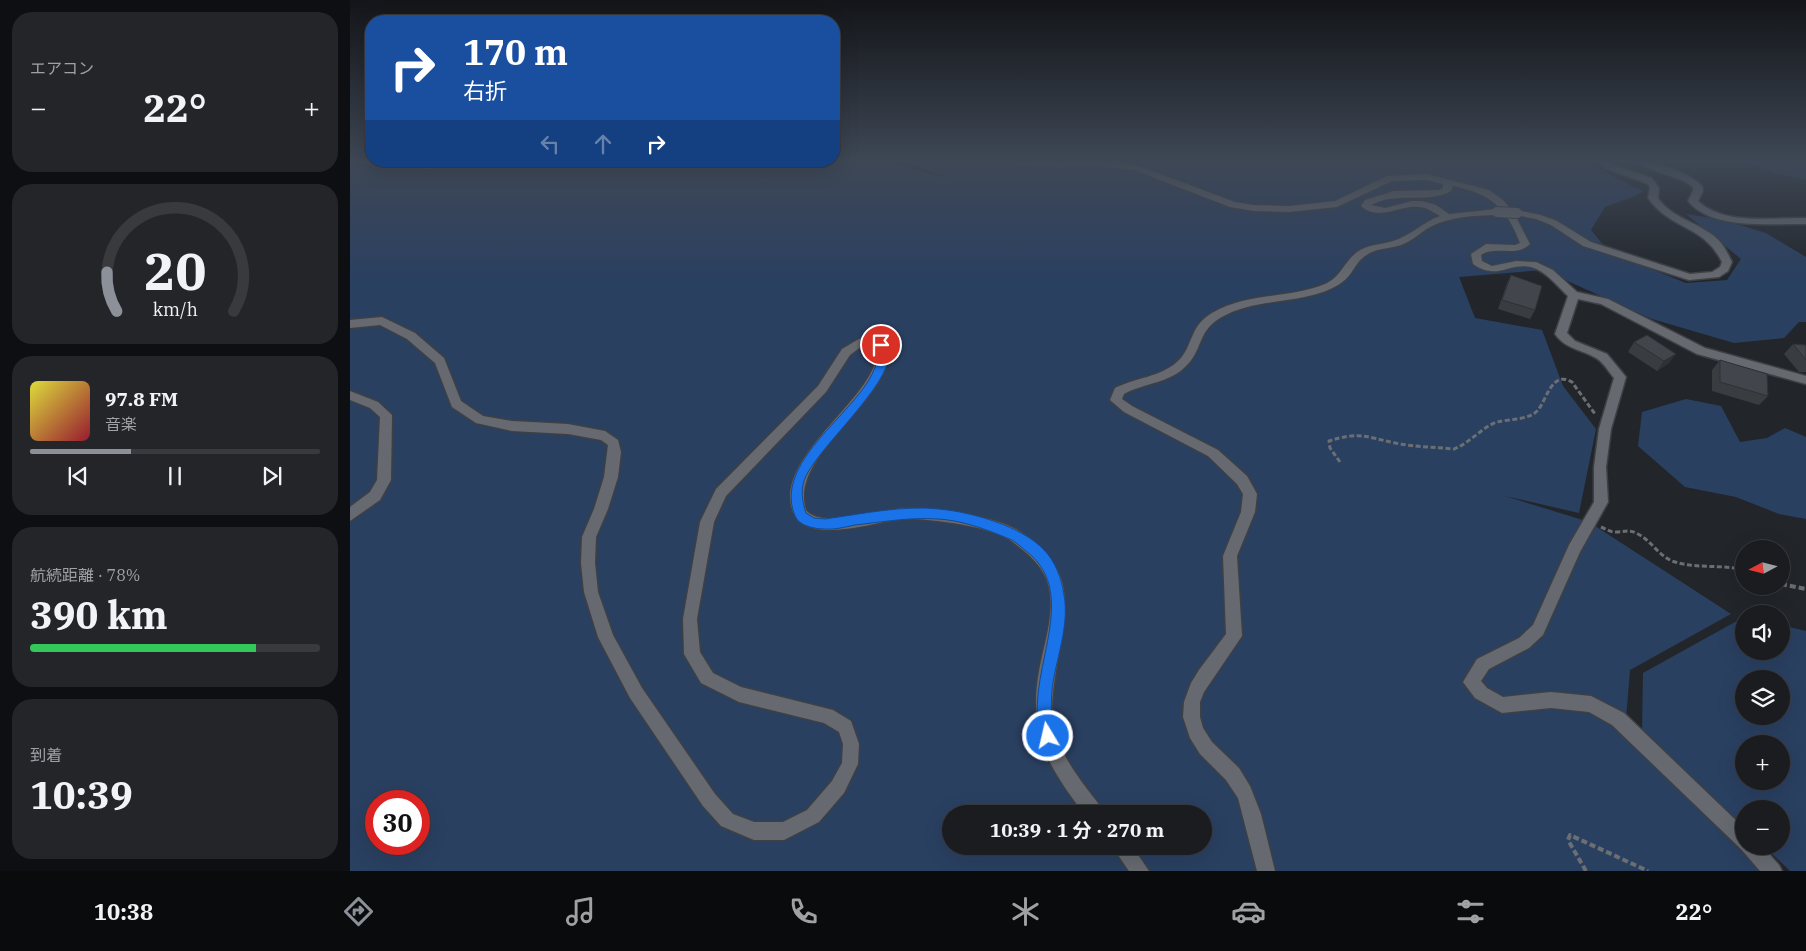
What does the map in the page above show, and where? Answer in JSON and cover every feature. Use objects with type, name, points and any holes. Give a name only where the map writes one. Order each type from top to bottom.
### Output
[{"type":"street","points":[[1221,201],[1254,208],[1289,209],[1337,204],[1344,201]]},
{"type":"street","points":[[1372,201],[1368,202],[1366,206],[1376,211],[1384,211],[1411,203],[1422,202],[1438,209],[1446,216]]},
{"type":"street","points":[[1499,201],[1523,236],[1525,244],[1517,248],[1486,247],[1476,254],[1477,262],[1486,268],[1492,269],[1516,264],[1532,264],[1549,272],[1574,295],[1604,301],[1701,351],[1806,380]]},
{"type":"street","points":[[1266,871],[1253,813],[1246,794],[1226,766],[1206,748],[1191,721],[1192,703],[1200,680],[1234,636],[1230,556],[1248,512],[1250,494],[1242,480],[1213,454],[1128,409],[1116,400],[1119,391],[1127,386],[1160,378],[1182,364],[1190,353],[1204,324],[1229,308],[1251,302],[1318,290],[1331,285],[1344,277],[1362,254],[1402,241],[1446,216],[1497,212],[1538,217],[1554,223],[1586,244],[1689,277],[1707,277],[1715,275],[1724,269],[1728,262],[1724,251],[1714,240],[1701,229],[1669,215],[1658,207],[1654,201]]},
{"type":"street","points":[[1693,201],[1697,207],[1710,213],[1750,220],[1806,221]]},
{"type":"street","points":[[1574,295],[1560,334],[1571,344],[1603,357],[1620,377],[1605,429],[1600,467],[1601,502],[1574,549],[1538,630],[1524,642],[1482,664],[1472,682],[1481,693],[1502,705],[1551,700],[1591,704],[1618,719],[1735,831]]},
{"type":"street","points":[[350,324],[382,321],[411,336],[440,361],[456,404],[480,420],[512,426],[568,429],[586,432],[605,436],[614,443],[615,452],[611,478],[589,537],[588,563],[591,592],[606,637],[636,693],[710,800],[728,820],[754,831],[784,831],[813,816],[838,787],[850,764],[851,744],[844,727],[827,716],[739,694],[707,678],[692,654],[690,619],[707,522],[721,493],[822,389],[846,352],[859,343],[873,341],[881,345],[884,353],[881,366],[866,392],[817,450],[800,474],[796,488],[797,504],[801,516],[812,523],[825,524],[893,515],[938,514],[978,522],[1014,535],[1039,554],[1051,571],[1058,595],[1058,627],[1044,691],[1044,721],[1052,750],[1074,787],[1088,805]]},
{"type":"street","points":[[350,395],[374,405],[386,415],[384,480],[375,496],[350,515]]},
{"type":"street","points":[[1128,855],[1140,871]]},
{"type":"street","points":[[1757,855],[1772,871]]},
{"type":"path","points":[[1340,462],[1330,448],[1330,441],[1344,436],[1366,435],[1395,443],[1442,448],[1454,449],[1462,446],[1495,423],[1529,416],[1538,411],[1548,390],[1558,380],[1567,379],[1572,382],[1605,429]]},
{"type":"path","points":[[1589,522],[1614,532],[1633,531],[1644,537],[1664,557],[1672,562],[1685,565],[1716,564],[1735,568]]},
{"type":"path","points":[[1790,586],[1806,589]]},
{"type":"path","points":[[1586,871],[1568,840],[1570,835],[1648,871]]},
{"type":"shaded area","points":[[350,201],[1622,201],[1605,207],[1591,230],[1609,252],[1686,283],[1727,280],[1741,259],[1686,214],[1723,220],[1766,233],[1806,257],[1806,322],[1799,322],[1784,338],[1734,343],[1652,319],[1543,270],[1459,277],[1475,318],[1542,330],[1563,386],[1596,429],[1579,513],[1505,496],[1589,522],[1731,614],[1630,670],[1625,731],[1735,837],[1735,855],[1756,855],[1777,871],[350,871]]},
{"type":"shaded area","points":[[1686,399],[1721,406],[1740,442],[1767,438],[1785,428],[1806,437],[1806,519],[1779,514],[1736,497],[1685,487],[1638,446],[1642,412]]},
{"type":"shaded area","points":[[1735,622],[1735,660],[1790,660],[1790,627],[1806,631],[1806,871],[1790,871],[1773,855],[1790,855],[1790,800],[1735,800],[1735,819],[1642,732],[1643,673]]},
{"type":"building","points":[[1511,275],[1542,286],[1535,310],[1502,300]]},
{"type":"building","points":[[1647,335],[1676,354],[1664,361],[1634,342]]},
{"type":"building","points":[[1793,344],[1806,345],[1806,360]]},
{"type":"building","points":[[1720,360],[1767,374],[1768,396],[1720,382]]},
{"type":"route","points":[[881,345],[884,353],[881,366],[866,392],[817,450],[800,474],[796,488],[797,504],[801,516],[812,523],[825,524],[893,515],[938,514],[978,522],[1014,535],[1039,554],[1051,571],[1058,595],[1058,627],[1044,691],[1044,721],[1048,736]]}]
